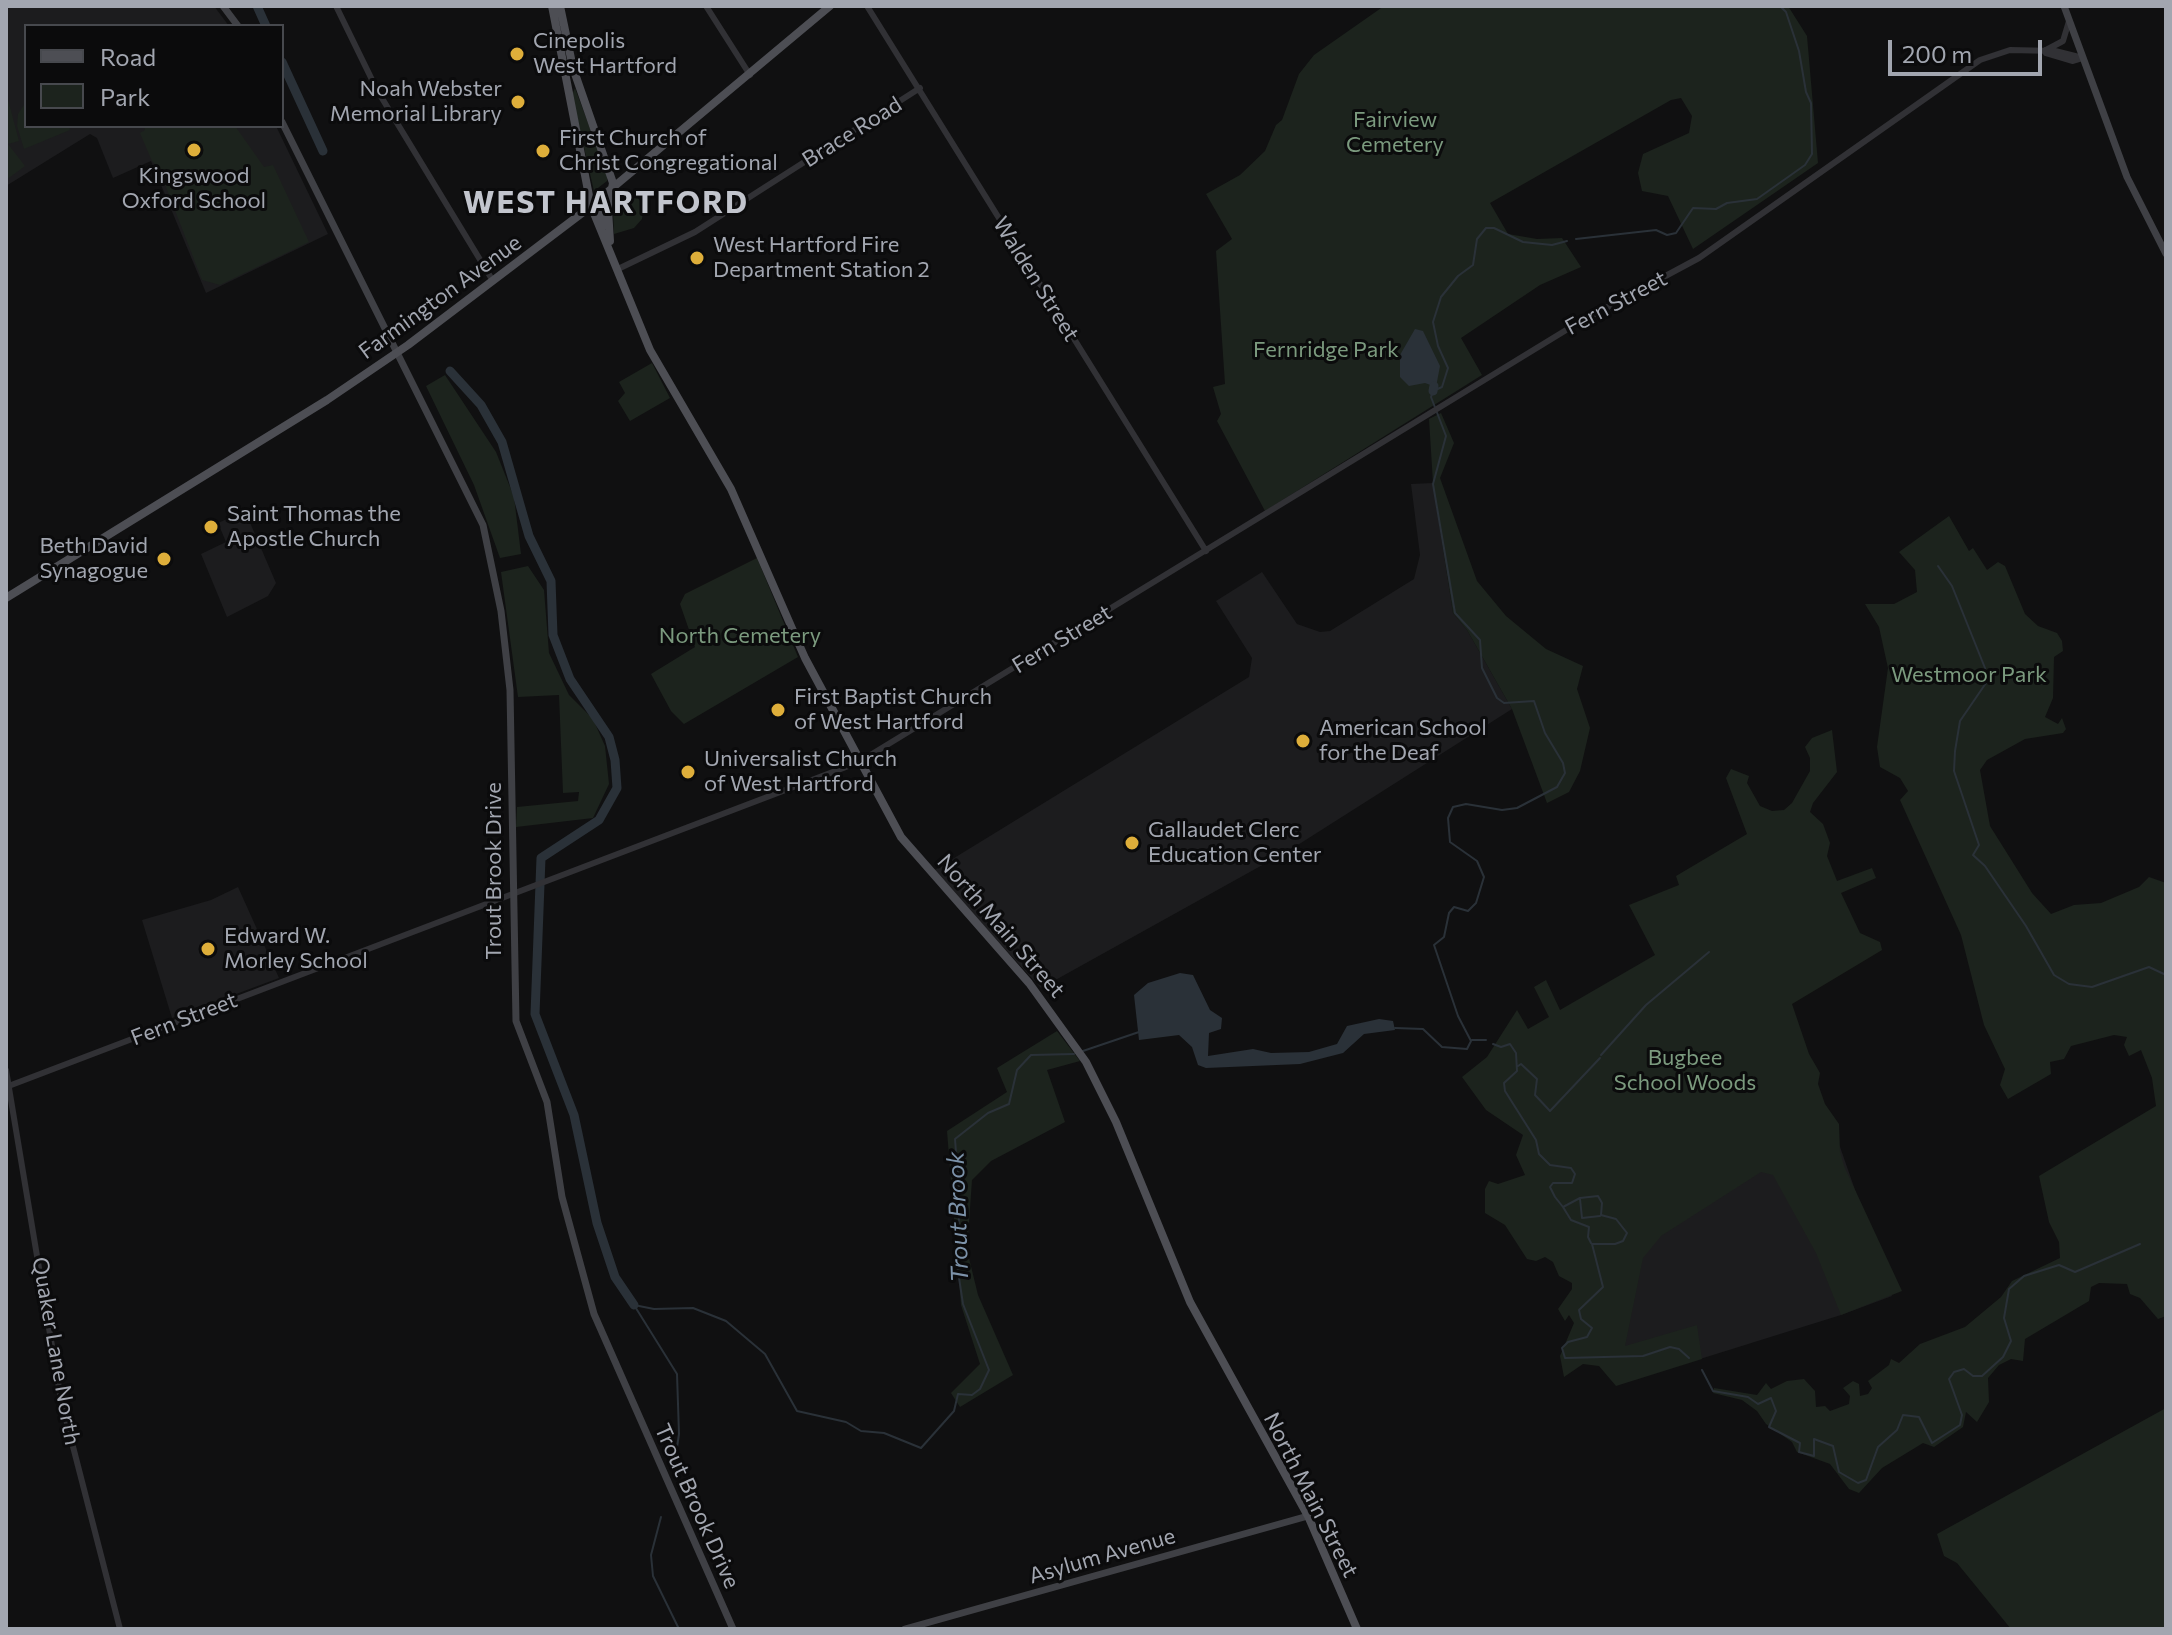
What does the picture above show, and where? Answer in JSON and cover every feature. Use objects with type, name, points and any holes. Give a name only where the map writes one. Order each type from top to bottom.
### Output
[{"type":"main road","points":[[223,6],[236,24]]},
{"type":"main road","name":"North Main Street","points":[[552,6],[591,206],[650,350],[731,489],[801,650],[859,762],[911,850],[1029,983],[1086,1062],[1116,1122],[1206,1335],[1308,1516],[1357,1629]]},
{"type":"main road","points":[[560,6],[573,68],[613,188]]},
{"type":"main road","name":"Farmington Avenue","points":[[6,601],[327,400],[398,352],[591,206],[830,6]]},
{"type":"main road","points":[[2064,6],[2134,193],[2166,254]]},
{"type":"main road","name":"Trout Brook Drive","points":[[284,126],[336,236],[475,505],[492,561],[510,690],[516,1021],[547,1102],[556,1173],[586,1290],[605,1342],[733,1629]]},
{"type":"main road","name":"North Main Street","points":[[611,250],[608,210],[613,188]]},
{"type":"main road","name":"Asylum Avenue","points":[[905,1629],[1308,1516]]},
{"type":"street","points":[[336,6],[394,119],[493,281]]},
{"type":"street","points":[[706,6],[750,75]]},
{"type":"street","name":"Walden Street","points":[[867,6],[1206,551]]},
{"type":"street","points":[[2043,51],[2063,41],[2069,21]]},
{"type":"street","name":"Fern Street","points":[[8,1086],[859,762],[1597,312],[1699,258],[1980,60],[2010,50],[2043,51],[2073,61],[2083,58]]},
{"type":"street","name":"Brace Road","points":[[618,269],[695,232],[920,88]]},
{"type":"street","name":"Quaker Lane North","points":[[6,1070],[61,1400],[120,1629]]},
{"type":"shaded area","name":"Kingswood Oxford School","points":[[6,6],[214,6],[228,24],[24,24],[24,128],[277,128],[328,234],[206,293],[151,161],[113,178],[97,138],[90,134],[6,186]]},
{"type":"shaded area","points":[[1415,329],[1423,331],[1440,366],[1436,387],[1425,383],[1409,386],[1400,377],[1400,355]]},
{"type":"shaded area","name":"American School for the Deaf","points":[[1433,483],[1453,613],[1467,630],[1512,709],[1293,848],[1041,988],[933,871],[1249,677],[1252,658],[1216,601],[1262,572],[1297,624],[1320,632],[1330,631],[1414,579],[1420,555],[1411,484]]},
{"type":"shaded area","points":[[245,511],[276,583],[268,596],[227,617],[201,554],[226,542],[218,523]]},
{"type":"shaded area","name":"Edward W. Morley School","points":[[238,887],[279,978],[172,1018],[142,920],[211,900]]},
{"type":"shaded area","points":[[1180,973],[1193,975],[1210,1010],[1222,1018],[1221,1029],[1209,1033],[1208,1056],[1253,1049],[1271,1053],[1309,1052],[1337,1044],[1347,1026],[1379,1019],[1393,1021],[1395,1030],[1364,1034],[1343,1053],[1300,1064],[1206,1068],[1198,1065],[1192,1047],[1179,1035],[1139,1040],[1134,995],[1148,983]]},
{"type":"shaded area","points":[[1831,1121],[1892,1296],[1636,1379],[1587,1299],[1602,1275]]},
{"type":"green space","points":[[1384,6],[1788,6],[1807,36],[1818,163],[1693,249],[1668,196],[1642,191],[1638,173],[1643,154],[1689,133],[1692,116],[1681,98],[1671,100],[1490,203],[1508,234],[1537,239],[1562,238],[1581,267],[1540,285],[1461,338],[1482,375],[1265,511],[1217,421],[1221,414],[1213,387],[1225,384],[1216,251],[1232,239],[1206,194],[1240,175],[1265,151],[1276,125],[1282,120],[1299,74],[1314,55]]},
{"type":"green space","points":[[575,88],[607,174],[607,181],[594,191],[572,95]]},
{"type":"green space","points":[[6,92],[19,141],[8,144],[25,166],[6,180]]},
{"type":"green space","points":[[24,105],[24,128],[70,130],[24,149],[17,126],[18,114]]},
{"type":"green space","points":[[236,128],[264,167],[273,165],[309,242],[220,285],[202,280],[159,169],[152,161],[140,133],[145,130]]},
{"type":"green space","points":[[628,189],[644,204],[642,219],[634,228],[614,234],[613,210]]},
{"type":"green space","points":[[652,363],[670,398],[630,421],[618,401],[625,393],[619,382]]},
{"type":"green space","points":[[445,375],[496,452],[514,497],[521,554],[500,558],[474,485],[426,386]]},
{"type":"green space","points":[[1441,413],[1454,443],[1440,478],[1477,581],[1506,616],[1546,649],[1583,666],[1577,689],[1590,728],[1580,771],[1569,792],[1547,803],[1512,709],[1467,630],[1453,613],[1433,483],[1429,419]]},
{"type":"green space","name":"Westmoor Park","points":[[1949,516],[1969,551],[1973,548],[1987,570],[1998,562],[2005,566],[2025,614],[2038,626],[2057,633],[2062,641],[2063,651],[2054,657],[2053,698],[2045,717],[2058,724],[2062,718],[2066,729],[2063,733],[2025,739],[1987,760],[1980,770],[1990,826],[2032,893],[2051,914],[2074,905],[2101,903],[2139,887],[2149,877],[2166,883],[2166,1316],[2158,1319],[2140,1298],[2130,1294],[2127,1284],[2099,1283],[2091,1287],[2089,1301],[2025,1339],[2023,1361],[2011,1359],[1999,1365],[1988,1378],[1989,1402],[1977,1422],[1966,1412],[1963,1427],[1934,1447],[1923,1443],[1882,1468],[1859,1493],[1849,1489],[1830,1464],[1797,1452],[1792,1442],[1766,1424],[1757,1411],[1742,1400],[1713,1393],[1714,1388],[1757,1395],[1766,1383],[1771,1389],[1787,1381],[1804,1379],[1815,1391],[1816,1407],[1825,1406],[1830,1411],[1849,1404],[1850,1396],[1843,1388],[1853,1381],[1859,1384],[1860,1396],[1868,1394],[1872,1388],[1868,1381],[1889,1365],[1891,1359],[1899,1363],[1920,1344],[1965,1327],[2001,1297],[2012,1281],[2060,1258],[2059,1242],[2049,1222],[2039,1176],[2156,1106],[2152,1078],[2141,1050],[2129,1056],[2124,1045],[2127,1037],[2114,1035],[2071,1046],[2064,1059],[2050,1062],[2051,1074],[2008,1099],[2000,1085],[2005,1069],[1984,1025],[1961,935],[1900,800],[1908,791],[1900,778],[1880,767],[1877,747],[1888,668],[1879,627],[1865,604],[1894,604],[1917,592],[1915,570],[1899,552]]},
{"type":"green space","name":"North Cemetery","points":[[757,558],[798,657],[684,724],[671,711],[651,674],[695,647],[680,604],[685,594]]},
{"type":"green space","points":[[528,566],[544,590],[549,653],[569,695],[593,719],[605,746],[609,784],[593,818],[516,827],[517,807],[578,801],[579,792],[563,793],[559,695],[518,697],[501,572]]},
{"type":"green space","name":"Bugbee School Woods","points":[[1832,730],[1837,772],[1813,803],[1810,812],[1823,824],[1830,843],[1827,856],[1837,881],[1872,868],[1876,878],[1841,893],[1860,933],[1880,942],[1882,950],[1792,1004],[1809,1054],[1820,1073],[1818,1084],[1825,1104],[1839,1124],[1844,1166],[1902,1291],[1841,1315],[1816,1253],[1773,1175],[1761,1172],[1661,1236],[1643,1258],[1625,1346],[1697,1325],[1702,1359],[1616,1386],[1599,1366],[1583,1364],[1564,1377],[1560,1356],[1574,1323],[1569,1315],[1565,1321],[1558,1309],[1572,1289],[1572,1283],[1559,1276],[1553,1262],[1545,1257],[1536,1261],[1527,1259],[1505,1225],[1485,1213],[1485,1189],[1489,1181],[1498,1184],[1525,1175],[1516,1155],[1523,1135],[1486,1110],[1462,1077],[1487,1057],[1517,1010],[1528,1029],[1549,1017],[1534,987],[1546,980],[1560,1010],[1655,955],[1629,905],[1679,885],[1676,876],[1747,834],[1726,778],[1731,769],[1749,776],[1747,783],[1760,806],[1772,811],[1784,810],[1792,803],[1810,771],[1810,758],[1805,747],[1812,738]]},
{"type":"green space","points":[[1057,1031],[1080,1061],[1047,1070],[1065,1122],[991,1161],[972,1180],[967,1250],[978,1295],[1013,1375],[960,1407],[951,1393],[980,1364],[961,1305],[947,1131],[1007,1092],[997,1068]]},
{"type":"green space","points":[[2166,1408],[2166,1629],[2011,1629],[1957,1563],[1944,1556],[1937,1534]]},
{"type":"waterway","name":"Trout Brook","points":[[257,6],[265,24]]},
{"type":"waterway","name":"Trout Brook","points":[[1576,239],[1656,230],[1667,235],[1676,233],[1693,208],[1716,209],[1727,203],[1757,199],[1805,165],[1812,154],[1811,103],[1799,51],[1786,12],[1780,6]]},
{"type":"waterway","name":"Trout Brook","points":[[284,66],[323,151]]},
{"type":"waterway","name":"Trout Brook","points":[[1395,1028],[1423,1029],[1442,1047],[1467,1049],[1471,1041],[1458,1016],[1434,945],[1444,937],[1449,913],[1454,907],[1468,911],[1476,903],[1484,877],[1477,861],[1450,842],[1448,818],[1453,807],[1466,804],[1502,810],[1517,808],[1557,787],[1565,773],[1563,763],[1545,733],[1534,701],[1504,703],[1497,698],[1482,668],[1480,640],[1455,613],[1433,484],[1446,436],[1431,397],[1433,391],[1442,387],[1448,368],[1438,346],[1433,322],[1441,297],[1458,276],[1473,265],[1477,239],[1486,228],[1494,228],[1523,242],[1552,245],[1567,241]]},
{"type":"waterway","name":"Trout Brook","points":[[450,371],[481,405],[502,442],[529,536],[551,581],[553,635],[570,679],[609,737],[615,760],[617,788],[599,820],[541,858],[535,1014],[574,1115],[597,1223],[615,1277],[634,1305]]},
{"type":"waterway","name":"Trout Brook","points":[[1433,391],[1434,386]]},
{"type":"waterway","points":[[1938,566],[1952,586],[1985,668],[1986,683],[1960,721],[1955,751],[1954,771],[1979,845],[1973,855],[1985,866],[2026,926],[2054,975],[2069,984],[2092,987],[2149,967],[2166,975]]},
{"type":"waterway","points":[[1601,1055],[1646,1005],[1709,952]]},
{"type":"waterway","name":"Trout Brook","points":[[1080,1052],[1139,1032]]},
{"type":"waterway","points":[[1472,1040],[1486,1040]]},
{"type":"waterway","points":[[1493,1044],[1501,1047],[1510,1044],[1516,1053],[1517,1071],[1504,1083],[1505,1091],[1536,1140],[1539,1154],[1550,1165],[1571,1168],[1575,1174],[1572,1183],[1553,1183],[1550,1187],[1555,1197],[1563,1207],[1580,1198],[1598,1196],[1602,1203],[1601,1215],[1616,1219],[1627,1233],[1623,1241],[1615,1244],[1592,1244],[1603,1287],[1579,1310],[1581,1319],[1592,1328],[1587,1337],[1568,1342],[1562,1348],[1565,1358],[1643,1356],[1670,1347],[1679,1349],[1689,1358]]},
{"type":"waterway","name":"Trout Brook","points":[[634,1305],[654,1309],[693,1308],[726,1321],[765,1354],[797,1411],[846,1422],[861,1431],[884,1433],[921,1448],[954,1411],[958,1394],[972,1395],[980,1389],[989,1370],[963,1304],[956,1258],[960,1205],[955,1139],[988,1113],[1009,1104],[1017,1070],[1031,1055],[1074,1054]]},
{"type":"waterway","points":[[1518,1066],[1521,1064],[1537,1079],[1535,1095],[1550,1111],[1600,1058]]},
{"type":"waterway","points":[[1580,1199],[1582,1218],[1600,1216]]},
{"type":"waterway","points":[[1563,1207],[1571,1220],[1589,1227],[1591,1243]]},
{"type":"waterway","points":[[1702,1370],[1713,1391],[1748,1397],[1758,1404],[1771,1398],[1776,1411],[1769,1427],[1800,1443],[1799,1452],[1814,1456],[1814,1439],[1833,1446],[1839,1472],[1858,1483],[1866,1480],[1878,1447],[1897,1430],[1903,1415],[1919,1417],[1932,1443],[1960,1425],[1962,1415],[1949,1379],[1954,1372],[1964,1369],[1973,1376],[1982,1376],[2003,1357],[2011,1341],[2004,1318],[2009,1289],[2024,1276],[2059,1265],[2075,1272],[2140,1244]]},
{"type":"waterway","points":[[634,1305],[677,1374],[679,1434],[676,1454]]},
{"type":"waterway","points":[[661,1517],[651,1555],[653,1576],[679,1629]]},
{"type":"place","name":"Cinepolis West Hartford","points":[[517,54]]},
{"type":"place","name":"Noah Webster Memorial Library","points":[[518,102]]},
{"type":"place","name":"Kingswood Oxford School","points":[[194,150]]},
{"type":"place","name":"First Church of Christ Congregational","points":[[543,151]]},
{"type":"place","name":"West Hartford Fire Department Station 2","points":[[697,258]]},
{"type":"place","name":"Saint Thomas the Apostle Church","points":[[211,527]]},
{"type":"place","name":"Beth David Synagogue","points":[[164,559]]},
{"type":"place","name":"First Baptist Church of West Hartford","points":[[778,710]]},
{"type":"place","name":"American School for the Deaf","points":[[1303,741]]},
{"type":"place","name":"Universalist Church of West Hartford","points":[[688,772]]},
{"type":"place","name":"Gallaudet Clerc Education Center","points":[[1132,843]]},
{"type":"place","name":"Edward W. Morley School","points":[[208,949]]},
{"type":"district","name":"WEST HARTFORD","points":[[606,203]]},
{"type":"park label","name":"Fairview Cemetery","points":[[1395,132]]},
{"type":"park label","name":"Fernridge Park","points":[[1326,350]]}]
